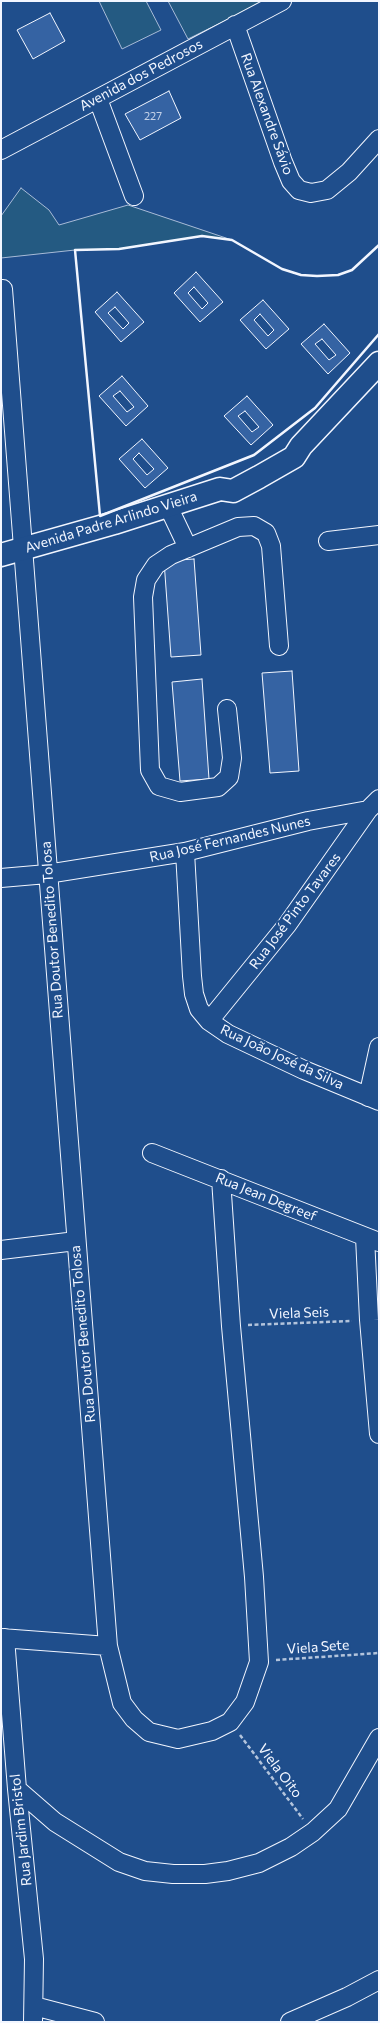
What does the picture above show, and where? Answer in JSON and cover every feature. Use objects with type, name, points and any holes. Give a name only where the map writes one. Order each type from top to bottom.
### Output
[{"type":"main road","name":"Avenida Padre Arlindo Vieira","points":[[12,552],[220,489],[229,481],[287,449],[301,446],[379,363]]},
{"type":"street","name":"Avenida dos Pedrosos","points":[[1,150],[282,1]]},
{"type":"street","name":"Rua Alexandre Sávio","points":[[235,25],[283,162],[292,181],[299,190],[311,193],[327,190],[349,172],[379,139]]},
{"type":"street","points":[[98,99],[134,196]]},
{"type":"street","name":"Rua Doutor Benedito Tolosa","points":[[3,289],[12,552],[47,874],[108,1646],[122,1703],[134,1719],[149,1732],[178,1739],[212,1730],[230,1722]]},
{"type":"street","points":[[168,506],[188,548]]},
{"type":"street","points":[[227,709],[232,758],[229,777],[218,787],[180,792],[159,786],[150,770],[143,597],[146,580],[156,565],[188,548],[238,527],[254,526],[266,533],[272,546],[279,646]]},
{"type":"street","points":[[328,541],[379,535]]},
{"type":"street","name":"Rua José Fernandes Nunes","points":[[1,878],[47,874],[185,852],[374,805]]},
{"type":"street","name":"Rua José Pinto Tavares","points":[[208,1020],[287,925],[374,805]]},
{"type":"street","name":"Rua João José da Silva","points":[[185,852],[194,994],[199,1009],[208,1020],[228,1034],[304,1070],[373,1099]]},
{"type":"street","points":[[373,1099],[379,1047]]},
{"type":"street","name":"Rua Jean Degreef","points":[[152,1153],[372,1240]]},
{"type":"street","points":[[221,1179],[231,1326],[254,1577],[259,1662],[245,1702],[230,1722]]},
{"type":"street","points":[[372,1240],[369,1320],[379,1434]]},
{"type":"street","points":[[1,1250],[76,1241]]},
{"type":"street","points":[[3,1638],[108,1646]]},
{"type":"street","name":"Rua Jardim Bristol","points":[[3,1638],[32,1932],[34,2014]]},
{"type":"street","points":[[17,1789],[55,1822],[92,1847],[119,1862],[145,1871],[173,1874],[205,1874],[228,1871],[259,1863],[291,1847],[313,1832],[338,1810],[379,1738]]},
{"type":"street","points":[[290,2022],[347,1997],[379,1980]]},
{"type":"street","points":[[34,2014],[95,2022]]},
{"type":"path","name":"Viela Seis","points":[[231,1326],[369,1320]]},
{"type":"path","name":"Viela Sete","points":[[259,1662],[379,1653]]},
{"type":"path","name":"Viela Oito","points":[[230,1722],[313,1832]]},
{"type":"shaded area","points":[[99,1],[146,1],[161,30],[122,49]]},
{"type":"shaded area","points":[[168,1],[265,1],[188,39]]},
{"type":"shaded area","points":[[21,188],[49,210],[59,225],[128,205],[232,240],[202,236],[119,249],[75,250],[1,258],[1,216]]},
{"type":"building","points":[[50,13],[65,41],[33,59],[17,30]]},
{"type":"building","points":[[169,91],[181,118],[140,140],[125,114]]},
{"type":"building","points":[[196,272],[223,302],[200,322],[174,293]]},
{"type":"building","points":[[194,287],[208,303],[202,309],[188,293]]},
{"type":"building","points":[[117,292],[144,322],[121,342],[95,312]]},
{"type":"building","points":[[263,300],[289,329],[266,349],[240,320]]},
{"type":"building","points":[[115,307],[129,323],[123,329],[108,313]]},
{"type":"building","points":[[260,314],[274,330],[268,336],[254,320]]},
{"type":"building","points":[[324,324],[350,353],[328,374],[301,344]]},
{"type":"building","points":[[322,339],[336,355],[329,360],[315,344]]},
{"type":"building","points":[[122,376],[148,406],[126,426],[99,396]]},
{"type":"building","points":[[120,391],[134,407],[127,412],[113,396]]},
{"type":"building","points":[[247,396],[273,425],[251,445],[224,416]]},
{"type":"building","points":[[245,411],[259,427],[252,432],[238,416]]},
{"type":"building","points":[[142,439],[168,468],[145,488],[119,459]]},
{"type":"building","points":[[139,453],[154,469],[147,475],[133,459]]},
{"type":"building","points":[[194,559],[201,655],[171,657],[164,561]]},
{"type":"building","points":[[292,671],[299,771],[270,773],[262,673]]},
{"type":"building","points":[[202,679],[209,779],[180,781],[172,682]]},
{"type":"wall","points":[[379,245],[352,270],[338,275],[317,276],[301,275],[282,269],[232,240],[202,236],[119,249],[75,250],[100,516],[254,455],[315,408],[379,334]]}]
